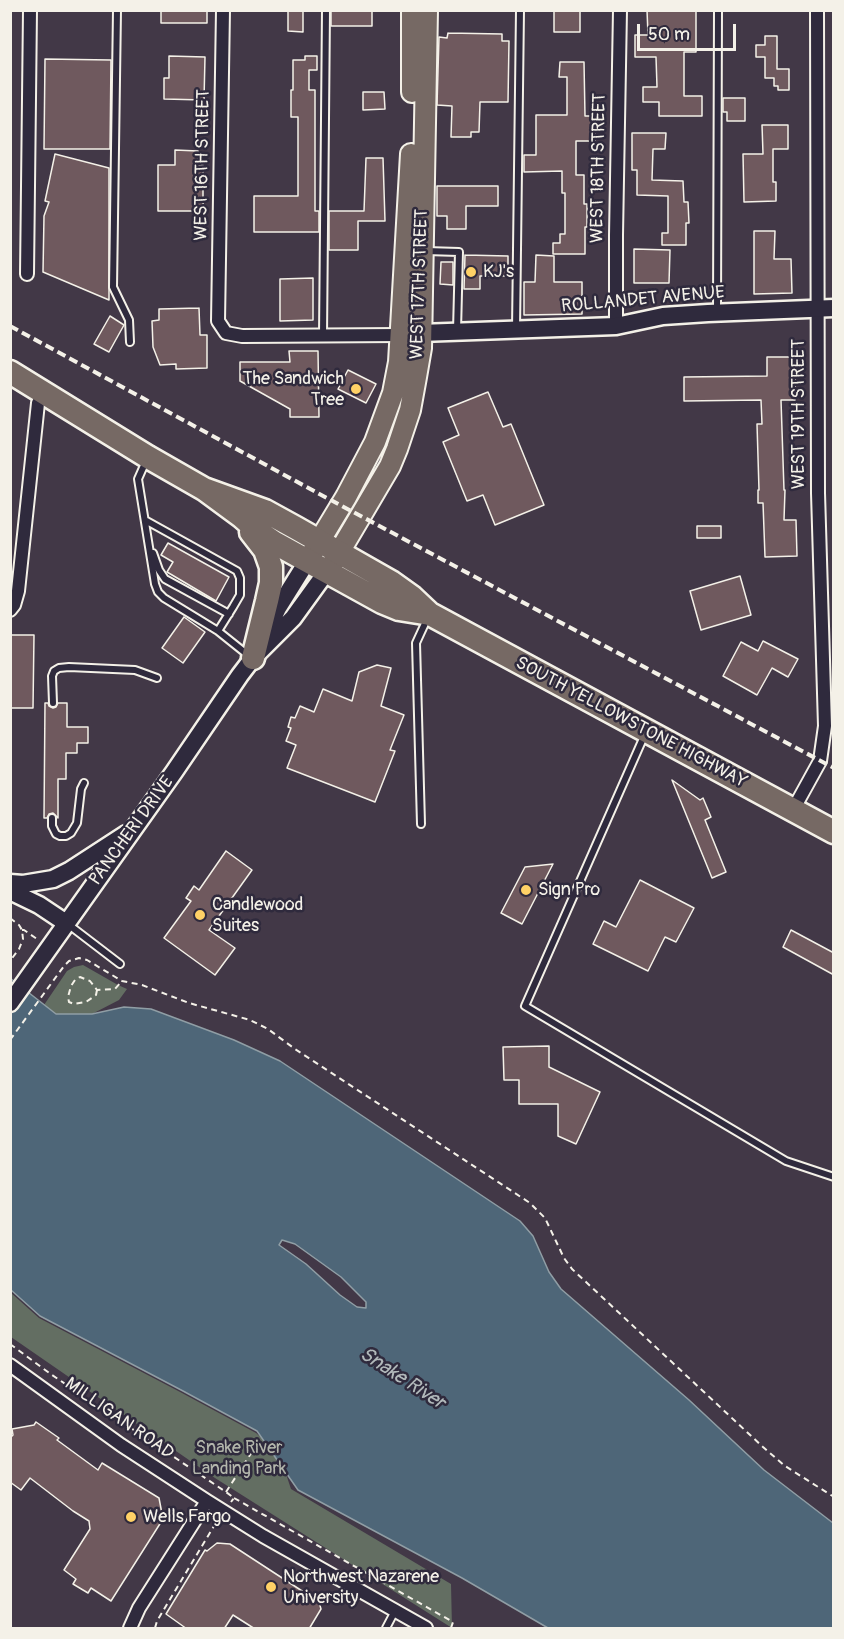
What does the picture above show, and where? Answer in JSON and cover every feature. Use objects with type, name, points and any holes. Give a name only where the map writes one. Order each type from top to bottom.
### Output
[{"type":"highway","name":"SOUTH YELLOWSTONE HIGHWAY","points":[[10,372],[148,458],[204,489],[264,511],[382,602],[399,609],[430,614],[834,832]]},
{"type":"highway","points":[[204,489],[254,534],[265,550],[271,565],[271,583],[253,658]]},
{"type":"main road","name":"WEST 17TH STREET","points":[[411,334],[406,224],[411,152],[412,10]]},
{"type":"main road","name":"WEST 17TH STREET","points":[[324,556],[346,497],[375,442],[393,393],[399,362],[411,334],[422,251],[427,10]]},
{"type":"main road","name":"ROLLANDET AVENUE","points":[[411,334],[616,326],[663,316],[825,308]]},
{"type":"main road","points":[[324,556],[390,466],[400,443],[409,414],[405,393],[409,353],[406,342],[411,334]]},
{"type":"main road","name":"PANCHERI DRIVE","points":[[10,1003],[253,658],[293,618],[324,556]]},
{"type":"main road","points":[[10,883],[23,884],[53,879],[69,872],[134,828]]},
{"type":"main road","points":[[10,891],[39,905],[66,923]]},
{"type":"street","points":[[27,274],[30,10]]},
{"type":"street","name":"WEST 16TH STREET","points":[[218,321],[223,10]]},
{"type":"street","name":"WEST 18TH STREET","points":[[616,326],[620,10]]},
{"type":"street","name":"WEST 19TH STREET","points":[[793,810],[820,761],[829,726],[818,493],[825,308],[817,10]]},
{"type":"street","name":"ROLLANDET AVENUE","points":[[218,321],[226,333],[242,336],[411,334]]},
{"type":"street","points":[[10,610],[18,591],[38,403],[44,392]]},
{"type":"street","name":"MILLIGAN ROAD","points":[[10,1365],[121,1445],[207,1501],[263,1536],[426,1629]]},
{"type":"street","points":[[130,1629],[139,1608],[207,1501]]},
{"type":"lane","points":[[117,10],[113,287],[129,320],[130,342]]},
{"type":"lane","points":[[323,336],[327,10]]},
{"type":"lane","points":[[516,330],[520,10]]},
{"type":"lane","points":[[717,312],[718,10]]},
{"type":"lane","points":[[422,251],[459,252],[457,332]]},
{"type":"lane","points":[[148,458],[138,479],[158,592],[253,658]]},
{"type":"lane","points":[[145,520],[237,571],[240,595],[218,632]]},
{"type":"lane","points":[[149,541],[159,570],[165,579],[229,614]]},
{"type":"lane","points":[[421,824],[416,643],[430,614]]},
{"type":"lane","points":[[53,703],[52,676],[59,668],[69,666],[135,670],[157,678]]},
{"type":"lane","points":[[646,731],[525,1006],[786,1161],[834,1177]]},
{"type":"lane","points":[[52,818],[52,826],[56,834],[66,836],[71,832],[77,823],[81,789],[84,783]]},
{"type":"lane","points":[[66,923],[120,964]]},
{"type":"lane","points":[[386,1629],[395,1611]]},
{"type":"path","points":[[10,918],[23,930],[22,944],[11,959]]},
{"type":"path","points":[[65,958],[69,961]]},
{"type":"path","points":[[10,1040],[69,961],[79,958],[87,960],[122,981],[150,987],[189,1003],[250,1020],[268,1029],[530,1203],[545,1218],[572,1269],[763,1448],[785,1466],[834,1497]]},
{"type":"path","points":[[80,977],[90,981],[97,990],[96,995],[86,1002],[74,1004],[69,1002],[71,986],[80,977]]},
{"type":"path","points":[[97,990],[115,989],[122,981]]},
{"type":"path","points":[[10,1344],[234,1498],[453,1622],[451,1629]]},
{"type":"path","points":[[226,1492],[259,1441]]},
{"type":"path","points":[[229,1503],[234,1498]]},
{"type":"path","points":[[155,1629],[157,1621],[219,1519]]},
{"type":"green space","points":[[83,965],[127,989],[119,1000],[92,1014],[56,1014],[44,1005],[67,971]]},
{"type":"green space","name":"Snake River Landing Park","points":[[10,1292],[39,1318],[256,1433],[279,1453],[291,1489],[451,1584],[452,1628],[215,1478],[11,1337]]},
{"type":"water","name":"Snake River","points":[[10,978],[56,1014],[92,1014],[124,1007],[151,1009],[234,1040],[280,1061],[520,1221],[533,1236],[549,1272],[561,1289],[689,1400],[764,1470],[833,1523],[833,1628],[548,1628],[462,1578],[298,1490],[257,1431],[40,1316],[11,1290]],"holes":[[[282,1240],[295,1244],[341,1277],[366,1302],[366,1308],[357,1307],[340,1295],[306,1264],[279,1245]]]},
{"type":"building","points":[[161,10],[207,10],[207,23],[161,23]]},
{"type":"building","points":[[288,10],[303,10],[303,32],[288,31]]},
{"type":"building","points":[[331,10],[372,10],[372,26],[331,26]]},
{"type":"building","points":[[554,10],[580,10],[580,32],[554,32]]},
{"type":"building","points":[[647,10],[696,10],[696,52],[684,52],[684,96],[702,96],[702,116],[659,116],[659,102],[643,102],[643,87],[657,87],[656,57],[635,57],[635,35],[648,35]]},
{"type":"building","points":[[448,33],[502,34],[502,41],[509,41],[508,102],[480,102],[479,132],[471,132],[471,137],[451,137],[452,106],[437,105],[439,37],[447,38]]},
{"type":"building","points":[[765,36],[777,36],[777,69],[789,69],[789,90],[778,90],[778,86],[774,86],[774,78],[765,78],[765,57],[756,57],[756,45],[765,45]]},
{"type":"building","points":[[169,56],[205,57],[204,100],[164,99],[164,78],[169,78]]},
{"type":"building","points":[[305,56],[317,56],[317,70],[309,70],[309,90],[315,90],[315,211],[319,211],[319,232],[254,232],[254,196],[298,196],[298,117],[291,117],[291,90],[293,90],[293,60],[305,60]]},
{"type":"building","points":[[45,59],[111,60],[110,149],[44,149]]},
{"type":"building","points":[[560,62],[584,62],[585,116],[595,116],[595,141],[576,141],[576,175],[584,175],[584,204],[587,204],[585,254],[553,254],[553,243],[560,243],[560,234],[565,234],[565,193],[562,193],[562,171],[524,172],[524,155],[536,155],[536,115],[567,115],[567,77],[559,77]]},
{"type":"building","points":[[363,92],[384,92],[385,109],[363,110]]},
{"type":"building","points":[[723,98],[745,98],[745,121],[727,121],[727,112],[723,112]]},
{"type":"building","points":[[762,125],[788,125],[788,149],[773,149],[773,182],[776,182],[776,201],[744,202],[743,154],[763,154]]},
{"type":"building","points":[[632,133],[666,133],[665,149],[653,149],[652,180],[683,181],[684,202],[688,202],[689,223],[686,223],[686,245],[662,245],[662,233],[668,233],[668,196],[637,195],[637,170],[632,170]]},
{"type":"building","points":[[175,150],[198,151],[198,165],[203,165],[203,211],[158,211],[158,165],[175,165]]},
{"type":"building","points":[[55,154],[109,168],[109,300],[43,272],[44,216],[49,202],[45,201]]},
{"type":"building","points":[[366,158],[383,158],[385,221],[358,221],[358,250],[329,250],[329,211],[364,211]]},
{"type":"building","points":[[437,186],[498,186],[498,206],[466,206],[466,229],[447,229],[447,216],[437,216]]},
{"type":"building","points":[[754,231],[775,231],[774,259],[791,259],[792,293],[754,294]]},
{"type":"building","points":[[634,249],[670,250],[669,283],[634,283]]},
{"type":"building","points":[[465,255],[508,256],[508,276],[480,276],[480,289],[464,289]]},
{"type":"building","points":[[536,255],[554,256],[554,282],[582,282],[582,314],[524,315],[524,282],[535,282]]},
{"type":"building","points":[[441,262],[453,262],[453,285],[440,284]]},
{"type":"building","points":[[313,278],[313,320],[280,321],[280,279]]},
{"type":"building","points":[[199,308],[200,335],[207,335],[207,368],[176,369],[176,364],[160,365],[153,347],[152,321],[159,320],[159,309]]},
{"type":"building","points":[[110,316],[124,325],[109,352],[94,344]]},
{"type":"building","points":[[289,351],[318,351],[319,417],[290,417],[290,409],[240,381],[240,362],[290,362]]},
{"type":"building","points":[[767,357],[795,357],[795,400],[781,400],[784,520],[796,520],[797,556],[765,557],[763,503],[758,503],[757,424],[762,424],[761,400],[684,401],[684,377],[767,376]]},
{"type":"building","points":[[348,370],[376,384],[366,403],[338,389]]},
{"type":"building","points":[[488,392],[503,427],[511,424],[544,505],[495,525],[483,495],[467,501],[443,442],[459,435],[448,408]]},
{"type":"building","points":[[697,526],[721,526],[721,538],[697,538]]},
{"type":"building","points":[[168,543],[229,577],[216,601],[167,572],[173,562],[161,555]]},
{"type":"building","points":[[740,576],[751,615],[701,630],[690,591]]},
{"type":"building","points":[[184,617],[205,632],[183,663],[162,648]]},
{"type":"building","points":[[10,635],[34,635],[33,708],[10,708]]},
{"type":"building","points":[[763,641],[798,659],[788,677],[772,668],[757,695],[723,676],[741,642],[758,651]]},
{"type":"building","points":[[377,665],[391,668],[381,706],[404,715],[390,750],[395,751],[375,802],[287,768],[296,745],[286,741],[291,728],[288,727],[291,717],[295,718],[300,706],[314,712],[323,689],[352,701],[359,672]]},
{"type":"building","points":[[45,703],[53,708],[58,703],[67,703],[67,727],[88,727],[88,743],[77,743],[77,753],[66,753],[66,779],[58,779],[58,818],[53,813],[44,818]]},
{"type":"building","points":[[672,780],[700,800],[703,798],[711,817],[705,820],[726,872],[712,878]]},
{"type":"building","name":"Candlewood Suites","points":[[226,851],[252,870],[209,930],[235,948],[215,975],[164,938],[191,901],[186,898],[194,886],[199,890]]},
{"type":"building","name":"Sign Pro","points":[[553,864],[522,924],[501,913],[525,867]]},
{"type":"building","points":[[640,880],[694,908],[676,942],[665,937],[648,971],[593,944],[604,921],[616,927]]},
{"type":"building","points":[[791,930],[834,953],[834,975],[783,947]]},
{"type":"building","points":[[549,1046],[549,1067],[600,1092],[576,1144],[558,1136],[558,1104],[519,1104],[519,1080],[504,1080],[503,1047]]},
{"type":"building","points":[[36,1422],[98,1470],[102,1463],[159,1498],[163,1519],[111,1601],[91,1588],[88,1593],[73,1584],[76,1579],[64,1570],[90,1529],[89,1521],[30,1478],[21,1490],[10,1482],[12,1429],[34,1425]]},
{"type":"building","points":[[217,1543],[230,1544],[319,1602],[321,1609],[309,1629],[255,1629],[233,1615],[224,1629],[187,1629],[166,1614],[205,1550],[207,1551]]},
{"type":"railway","points":[[10,326],[834,768]]},
{"type":"place","name":"KJ's","points":[[471,272]]},
{"type":"place","name":"The Sandwich Tree","points":[[356,389]]},
{"type":"place","name":"Sign Pro","points":[[526,890]]},
{"type":"place","name":"Candlewood Suites","points":[[200,915]]},
{"type":"place","name":"Wells Fargo","points":[[131,1517]]},
{"type":"place","name":"Northwest Nazarene University","points":[[271,1587]]}]
